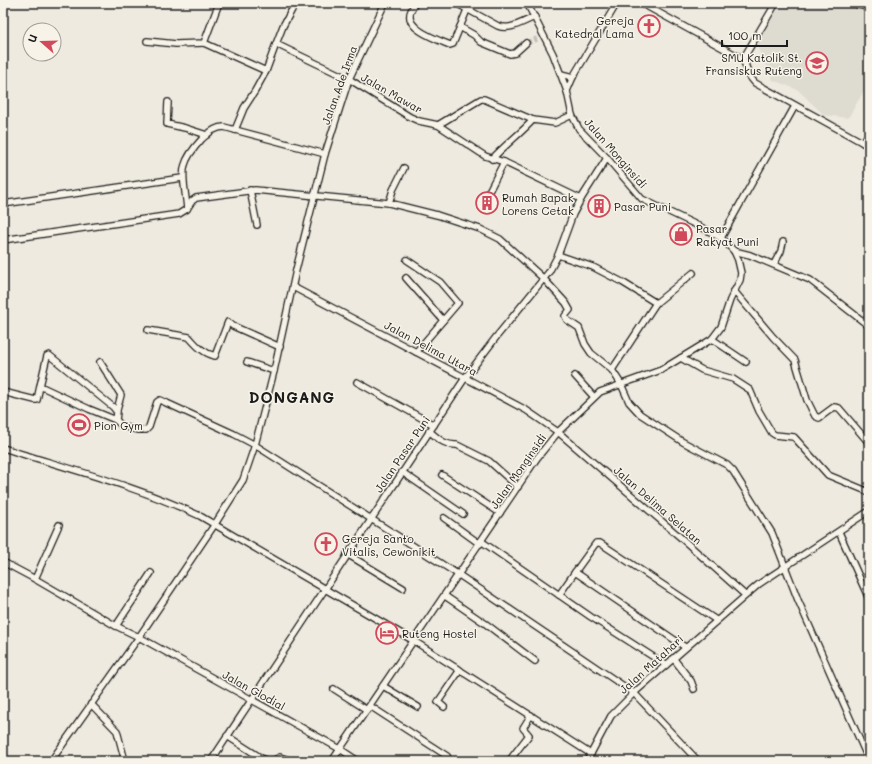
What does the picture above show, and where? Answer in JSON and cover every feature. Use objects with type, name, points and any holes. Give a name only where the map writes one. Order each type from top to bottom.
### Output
[{"type":"street","points":[[204,43],[218,3]]},
{"type":"street","points":[[235,130],[243,110],[266,71],[294,3]]},
{"type":"street","name":"Jalan Ade Irma","points":[[51,761],[139,637],[241,484],[255,445],[274,371],[292,287],[325,154],[349,79],[385,3]]},
{"type":"street","points":[[415,3],[410,15],[411,22],[418,30],[451,45],[468,10]]},
{"type":"street","points":[[456,3],[504,28],[535,17]]},
{"type":"street","name":"Jalan Monginsidi","points":[[332,761],[537,458],[558,432],[594,397],[605,390],[661,370],[712,340],[721,327],[740,280],[740,267],[734,251],[721,238],[642,199],[607,158],[579,129],[572,115],[561,74],[527,3]]},
{"type":"street","points":[[641,3],[743,59],[750,78],[755,83],[869,146]]},
{"type":"street","points":[[743,59],[776,3]]},
{"type":"street","points":[[851,3],[869,8]]},
{"type":"street","points":[[566,91],[614,4]]},
{"type":"street","points":[[460,27],[474,35],[481,42],[510,54],[515,53],[526,43]]},
{"type":"street","points":[[537,38],[544,36]]},
{"type":"street","points":[[147,41],[176,44],[204,43],[266,71]]},
{"type":"street","name":"Jalan Mawar","points":[[276,44],[349,79],[410,117],[419,121],[438,125],[485,156],[504,162],[581,199]]},
{"type":"street","points":[[561,74],[573,77]]},
{"type":"street","points":[[438,125],[479,99],[533,120],[552,124],[572,115]]},
{"type":"street","points":[[168,102],[167,124],[207,135]]},
{"type":"street","points":[[721,238],[795,106]]},
{"type":"street","points":[[492,158],[502,148],[523,132],[533,120]]},
{"type":"street","points":[[187,209],[182,178],[187,158],[191,151],[207,135],[221,127],[325,154]]},
{"type":"street","points":[[863,143],[869,133]]},
{"type":"street","name":"Jalan Pasar Puni","points":[[211,761],[226,736],[465,378],[516,312],[544,279],[558,255],[573,214],[607,158]]},
{"type":"street","points":[[486,197],[504,162]]},
{"type":"street","points":[[389,204],[394,188],[404,168]]},
{"type":"street","points":[[3,204],[182,178]]},
{"type":"street","points":[[250,190],[257,225]]},
{"type":"street","points":[[3,240],[175,215],[187,209],[196,198],[250,190],[316,195],[389,204],[437,216],[491,234],[500,239],[544,279],[570,308],[570,311],[565,318],[580,328],[585,344],[591,353],[612,370],[621,384],[629,402],[640,414],[683,442],[726,465],[733,471],[772,533],[798,600],[869,761]]},
{"type":"street","points":[[774,264],[781,251],[783,242]]},
{"type":"street","points":[[734,251],[774,264],[816,284],[869,326]]},
{"type":"street","points":[[558,255],[593,267],[622,282],[656,303]]},
{"type":"street","points":[[407,260],[440,282],[458,302],[416,352]]},
{"type":"street","points":[[612,370],[656,303],[693,273]]},
{"type":"street","points":[[406,278],[444,320]]},
{"type":"street","name":"Jalan Delima Utara","points":[[292,287],[526,410],[558,432]]},
{"type":"street","points":[[734,292],[795,360],[807,400],[815,416],[819,418],[834,407],[839,408],[869,443]]},
{"type":"street","points":[[148,330],[189,337],[196,346],[215,356],[228,322],[280,347]]},
{"type":"street","points":[[712,340],[746,362]]},
{"type":"street","points":[[3,392],[37,400],[47,356],[50,355],[117,410]]},
{"type":"street","points":[[681,358],[702,370],[733,379],[748,389],[772,433],[775,435],[794,437],[828,475],[869,492]]},
{"type":"street","points":[[100,362],[121,395],[116,420]]},
{"type":"street","points":[[247,362],[274,371]]},
{"type":"street","points":[[575,376],[594,397]]},
{"type":"street","points":[[357,382],[434,425]]},
{"type":"street","points":[[40,386],[116,420],[122,426],[137,430],[146,430],[149,427],[157,402],[160,400],[255,445],[459,575],[634,693],[698,761]]},
{"type":"street","points":[[429,431],[446,444],[451,446],[457,445],[481,456],[496,467],[518,487]]},
{"type":"street","name":"Jalan Delima Selatan","points":[[558,432],[745,595]]},
{"type":"street","points":[[3,448],[182,507],[215,524],[414,641],[591,754]]},
{"type":"street","points":[[402,472],[463,514]]},
{"type":"street","points":[[442,475],[500,513]]},
{"type":"street","name":"Jalan Matahari","points":[[587,761],[613,713],[685,647],[759,584],[869,511]]},
{"type":"street","points":[[444,518],[666,665]]},
{"type":"street","points":[[35,579],[59,525]]},
{"type":"street","points":[[839,532],[869,598]]},
{"type":"street","points":[[559,595],[596,543],[600,543],[716,620]]},
{"type":"street","points":[[347,554],[403,588]]},
{"type":"street","name":"Jalan Glodial","points":[[3,562],[340,749],[358,761]]},
{"type":"street","points":[[575,572],[685,647]]},
{"type":"street","points":[[116,626],[151,573]]},
{"type":"street","points":[[445,596],[486,624],[535,661]]},
{"type":"street","points":[[674,658],[691,681],[694,689]]},
{"type":"street","points":[[444,707],[438,702],[460,670]]},
{"type":"street","points":[[383,686],[418,708]]},
{"type":"street","points":[[334,689],[447,756]]},
{"type":"street","points":[[91,704],[117,731],[125,761]]},
{"type":"street","points":[[509,761],[529,735],[523,728],[531,715]]},
{"type":"street","points":[[226,736],[266,761]]},
{"type":"street","points":[[273,761],[280,756],[292,761]]},
{"type":"shaded area","name":"SMU Katolik St. Fransiskus Ruteng","points":[[779,3],[864,3],[869,6],[869,82],[848,118],[824,115],[798,90],[773,80],[756,45]]},
{"type":"tunnel","points":[[526,43],[537,39]]},
{"type":"place","name":"Gereja Katedral Lama","points":[[649,26]]},
{"type":"place","name":"SMU Katolik St. Fransiskus Ruteng","points":[[817,63]]},
{"type":"place","name":"Rumah Bapak Lorens Cetak","points":[[487,203]]},
{"type":"place","name":"Pasar Puni","points":[[599,206]]},
{"type":"place","name":"Pasar Rakyat Puni","points":[[681,234]]},
{"type":"place","name":"Pion Gym","points":[[79,425]]},
{"type":"place","name":"Gereja Santo Vitalis, Cewonikit","points":[[326,544]]},
{"type":"place","name":"Ruteng Hostel","points":[[387,633]]},
{"type":"district","name":"DONGANG","points":[[292,397]]}]
